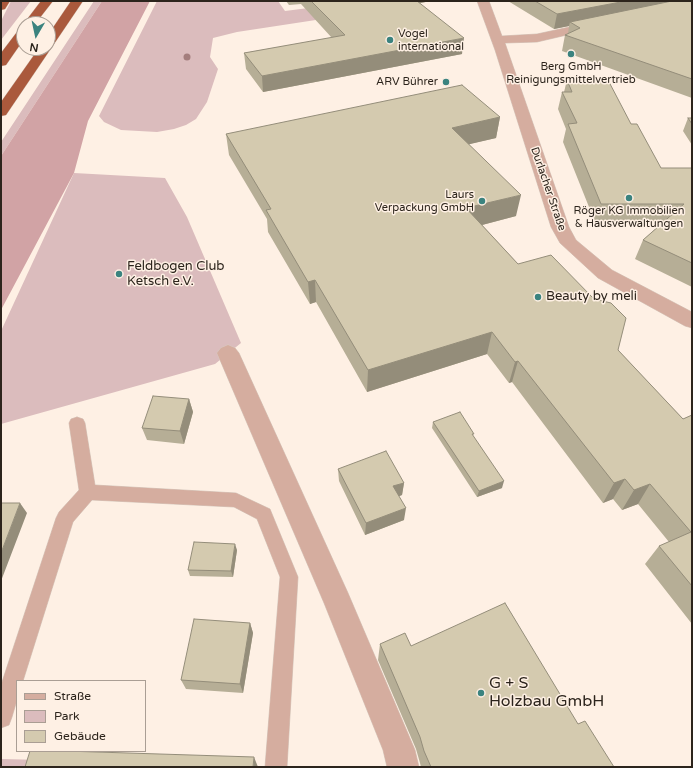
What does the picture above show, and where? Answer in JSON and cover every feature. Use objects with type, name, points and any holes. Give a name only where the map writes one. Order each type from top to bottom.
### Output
[{"type":"highway","points":[[1,7],[4,1]]},
{"type":"highway","points":[[35,16],[46,1]]},
{"type":"highway","points":[[56,32],[77,1]]},
{"type":"highway","points":[[1,62],[16,42]]},
{"type":"highway","points":[[1,112],[40,56]]},
{"type":"street","name":"Durlacher Straße","points":[[483,1],[498,40],[560,227],[568,243],[605,274],[692,321]]},
{"type":"street","points":[[498,40],[537,38],[605,24]]},
{"type":"street","points":[[228,353],[338,603],[401,758]]},
{"type":"lane","points":[[77,423],[88,492]]},
{"type":"lane","points":[[1,717],[65,518],[88,492]]},
{"type":"lane","points":[[88,492],[236,500],[264,514],[289,577],[276,767]]},
{"type":"green space","points":[[11,1],[31,1],[19,16],[16,16],[16,20],[1,40],[1,21]]},
{"type":"green space","points":[[94,1],[102,1],[1,156],[1,142]]},
{"type":"green space","points":[[157,1],[278,1],[285,11],[332,5],[342,16],[237,32],[213,38],[210,57],[218,69],[207,102],[196,119],[186,125],[174,129],[157,132],[121,130],[104,122],[99,116]]},
{"type":"green space","name":"Feldbogen Club Ketsch e.V.","points":[[74,173],[165,178],[187,217],[241,343],[215,364],[1,424],[1,331]]},
{"type":"green space","points":[[1,759],[45,760],[43,767],[1,767]]},
{"type":"shaded area","points":[[102,1],[150,1],[88,121],[74,173],[1,310],[1,156]]},
{"type":"building","points":[[311,1],[417,1],[464,38],[262,76],[244,53],[345,35]]},
{"type":"building","points":[[535,1],[626,1],[557,14]]},
{"type":"building","points":[[672,1],[692,1],[692,79],[565,35],[580,28],[570,22]]},
{"type":"building","points":[[567,80],[608,80],[631,124],[637,124],[661,168],[692,168],[692,263],[643,240],[684,204],[601,204],[568,124],[577,123],[562,92],[572,92]]},
{"type":"building","points":[[462,85],[500,117],[452,128],[521,195],[466,208],[518,264],[551,255],[594,299],[611,303],[626,318],[618,350],[683,419],[692,415],[692,586],[659,546],[691,532],[650,484],[634,490],[625,479],[614,483],[518,361],[515,362],[492,332],[368,370],[315,280],[308,282],[266,210],[271,209],[226,134]]},
{"type":"building","points":[[688,118],[692,118],[692,124]]},
{"type":"building","points":[[153,396],[189,399],[180,431],[142,428]]},
{"type":"building","points":[[460,412],[474,434],[472,434],[504,481],[479,491],[433,422]]},
{"type":"building","points":[[386,451],[404,483],[393,486],[406,508],[366,523],[338,469]]},
{"type":"building","points":[[1,503],[20,503],[1,553]]},
{"type":"building","points":[[194,542],[235,544],[231,571],[188,570]]},
{"type":"building","name":"G + S Holzbau GmbH","points":[[505,603],[578,724],[585,721],[614,767],[431,767],[420,737],[380,644],[405,633],[411,646]]},
{"type":"building","points":[[194,619],[250,623],[240,684],[181,680]]},
{"type":"building","points":[[30,752],[96,752],[254,757],[253,767],[25,767]]},
{"type":"place","name":"Vogel international","points":[[390,40]]},
{"type":"place","name":"Berg GmbH Reinigungsmittelvertrieb","points":[[571,54]]},
{"type":"place","name":"ARV Bührer","points":[[446,82]]},
{"type":"place","name":"Röger KG Immobilien & Hausverwaltungen","points":[[629,198]]},
{"type":"place","name":"Laurs Verpackung GmbH","points":[[482,201]]},
{"type":"place","name":"Feldbogen Club Ketsch e.V.","points":[[119,274]]},
{"type":"place","name":"Beauty by meli","points":[[538,297]]},
{"type":"place","name":"G + S Holzbau GmbH","points":[[481,693]]}]
